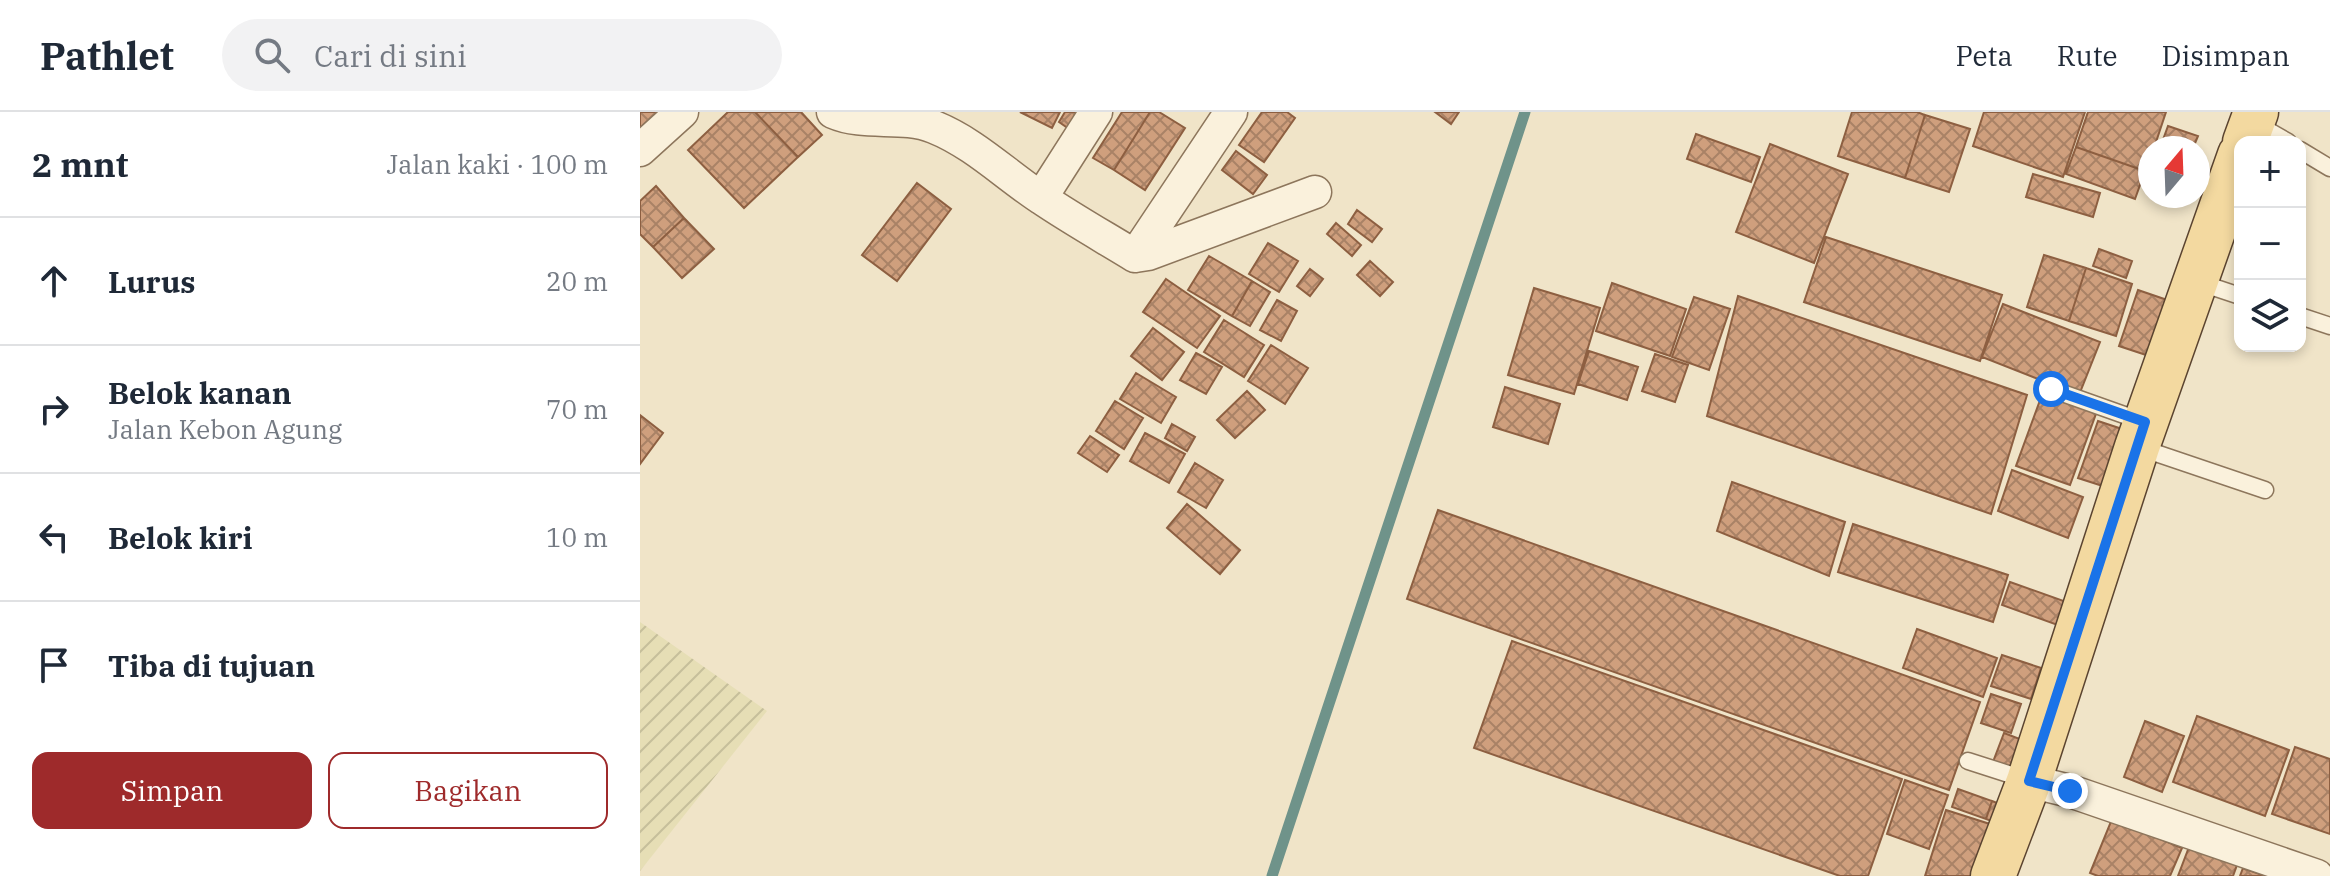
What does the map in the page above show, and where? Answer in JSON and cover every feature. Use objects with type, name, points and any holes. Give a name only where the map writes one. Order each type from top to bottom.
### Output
[{"type":"main road","points":[[1993,876],[2029,781],[2141,434],[2256,135]]},
{"type":"street","points":[[640,150],[682,112]]},
{"type":"street","points":[[833,112],[847,119],[911,120],[934,127],[958,139],[1041,198],[1135,256],[1148,254],[1315,192]]},
{"type":"street","points":[[1041,198],[1096,112]]},
{"type":"street","points":[[1135,256],[1231,112]]},
{"type":"street","points":[[2029,781],[2070,791],[2317,876]]},
{"type":"lane","points":[[2306,154],[2330,168]]},
{"type":"lane","points":[[2197,282],[2234,294]]},
{"type":"lane","points":[[2306,318],[2330,326]]},
{"type":"lane","points":[[2051,389],[2265,490]]},
{"type":"lane","points":[[1968,761],[2029,781]]},
{"type":"shaded area","points":[[640,622],[767,711],[640,871]]},
{"type":"building","points":[[640,112],[668,112],[640,137]]},
{"type":"building","points":[[728,112],[755,112],[798,157],[744,208],[688,150]]},
{"type":"building","points":[[755,112],[801,112],[822,135],[798,157]]},
{"type":"building","points":[[1020,112],[1060,112],[1052,128]]},
{"type":"building","points":[[1065,112],[1084,112],[1072,131],[1059,122]]},
{"type":"building","points":[[1122,112],[1150,112],[1114,170],[1093,158]]},
{"type":"building","points":[[1150,112],[1159,112],[1185,128],[1145,190],[1114,170]]},
{"type":"building","points":[[1262,112],[1287,112],[1295,118],[1264,162],[1239,145]]},
{"type":"building","points":[[1435,112],[1459,112],[1451,124]]},
{"type":"building","points":[[1852,112],[1917,112],[1925,115],[1905,178],[1838,156]]},
{"type":"building","points":[[1984,112],[2085,112],[2063,177],[1973,146]]},
{"type":"building","points":[[2088,112],[2166,112],[2158,136],[2138,136],[2138,169],[2076,147]]},
{"type":"building","points":[[1925,115],[1970,129],[1949,192],[1905,178]]},
{"type":"building","points":[[2168,126],[2198,136],[2164,136]]},
{"type":"building","points":[[1696,134],[1760,157],[1751,182],[1687,159]]},
{"type":"building","points":[[1770,144],[1848,174],[1814,263],[1736,232]]},
{"type":"building","points":[[2076,147],[2138,169],[2138,191],[2135,199],[2066,174]]},
{"type":"building","points":[[1236,151],[1267,175],[1253,194],[1222,170]]},
{"type":"building","points":[[2033,174],[2100,193],[2093,217],[2026,197]]},
{"type":"building","points":[[917,183],[951,209],[897,281],[862,255]]},
{"type":"building","points":[[656,186],[684,218],[653,247],[640,234],[640,201]]},
{"type":"building","points":[[1357,210],[1382,229],[1372,242],[1348,224]]},
{"type":"building","points":[[684,218],[714,249],[682,278],[653,247]]},
{"type":"building","points":[[1336,223],[1361,245],[1352,256],[1327,234]]},
{"type":"building","points":[[1826,237],[2002,295],[1980,361],[1804,302]]},
{"type":"building","points":[[1268,243],[1298,261],[1279,292],[1249,274]]},
{"type":"building","points":[[2099,249],[2132,261],[2126,278],[2093,266]]},
{"type":"building","points":[[2044,255],[2086,268],[2069,321],[2027,307]]},
{"type":"building","points":[[1209,256],[1252,281],[1232,316],[1188,290]]},
{"type":"building","points":[[1370,261],[1393,282],[1380,296],[1357,275]]},
{"type":"building","points":[[2086,268],[2132,284],[2116,336],[2069,321]]},
{"type":"building","points":[[1310,269],[1323,279],[1310,296],[1297,286]]},
{"type":"building","points":[[1166,279],[1220,316],[1197,348],[1143,312]]},
{"type":"building","points":[[1252,281],[1270,292],[1250,326],[1232,316]]},
{"type":"building","points":[[1612,283],[1686,309],[1670,356],[1596,331]]},
{"type":"building","points":[[1534,288],[1600,308],[1574,394],[1508,375]]},
{"type":"building","points":[[2138,290],[2170,301],[2152,357],[2119,346]]},
{"type":"building","points":[[1738,296],[2027,395],[1991,514],[1707,416]]},
{"type":"building","points":[[1694,297],[1730,309],[1709,370],[1672,357]]},
{"type":"building","points":[[1277,300],[1297,311],[1281,341],[1260,330]]},
{"type":"building","points":[[2003,304],[2100,342],[2079,395],[1982,357]]},
{"type":"building","points":[[1224,320],[1264,345],[1244,377],[1204,352]]},
{"type":"building","points":[[1153,328],[1184,352],[1162,380],[1131,356]]},
{"type":"building","points":[[1271,345],[1308,368],[1285,404],[1248,381]]},
{"type":"building","points":[[1589,351],[1638,367],[1627,400],[1578,384]]},
{"type":"building","points":[[1196,353],[1222,367],[1206,394],[1180,380]]},
{"type":"building","points":[[1655,354],[1688,365],[1675,402],[1642,391]]},
{"type":"building","points":[[1136,373],[1176,397],[1161,423],[1120,399]]},
{"type":"building","points":[[1505,387],[1560,404],[1548,444],[1493,427]]},
{"type":"building","points":[[1247,391],[1265,410],[1235,438],[1217,420]]},
{"type":"building","points":[[2043,392],[2097,411],[2070,485],[2016,466]]},
{"type":"building","points":[[1115,401],[1143,418],[1124,449],[1096,431]]},
{"type":"building","points":[[640,415],[663,433],[640,464]]},
{"type":"building","points":[[2098,421],[2131,432],[2112,489],[2078,478]]},
{"type":"building","points":[[1172,424],[1195,437],[1187,451],[1165,438]]},
{"type":"building","points":[[1145,433],[1185,454],[1169,483],[1130,461]]},
{"type":"building","points":[[1090,436],[1119,455],[1107,472],[1078,453]]},
{"type":"building","points":[[1195,463],[1223,480],[1206,508],[1178,492]]},
{"type":"building","points":[[2012,470],[2083,497],[2068,538],[1998,511]]},
{"type":"building","points":[[1732,482],[1845,522],[1829,576],[1717,531]]},
{"type":"building","points":[[1187,504],[1240,550],[1220,574],[1167,528]]},
{"type":"building","points":[[1438,510],[1980,702],[1949,790],[1407,599]]},
{"type":"building","points":[[1853,524],[2008,575],[1993,622],[1838,572]]},
{"type":"building","points":[[2010,582],[2075,605],[2066,628],[2002,605]]},
{"type":"building","points":[[1917,629],[1997,658],[1983,697],[1903,668]]},
{"type":"building","points":[[1512,641],[1902,779],[1868,876],[1840,876],[1474,748]]},
{"type":"building","points":[[2002,655],[2041,668],[2031,699],[1991,686]]},
{"type":"building","points":[[1991,694],[2021,704],[2011,733],[1981,723]]},
{"type":"building","points":[[2197,716],[2289,750],[2265,816],[2173,782]]},
{"type":"building","points":[[2145,721],[2184,736],[2162,792],[2124,777]]},
{"type":"building","points":[[2004,733],[2025,741],[2014,770],[1993,762]]},
{"type":"building","points":[[2295,747],[2330,759],[2330,834],[2272,814]]},
{"type":"building","points":[[1905,780],[1948,795],[1929,849],[1887,834]]},
{"type":"building","points":[[1958,789],[1992,801],[1986,819],[1952,807]]},
{"type":"building","points":[[1992,801],[2005,806],[1999,824],[1986,819]]},
{"type":"building","points":[[1946,810],[1993,825],[1976,876],[1925,876]]},
{"type":"building","points":[[2112,819],[2182,848],[2170,876],[2098,876],[2090,873]]},
{"type":"building","points":[[2189,847],[2237,865],[2233,876],[2178,876]]},
{"type":"building","points":[[2243,868],[2265,876],[2240,876]]},
{"type":"waterway","points":[[1272,876],[1525,112]]},
{"type":"route","points":[[2051,389],[2145,422],[2029,781],[2070,791]]}]
